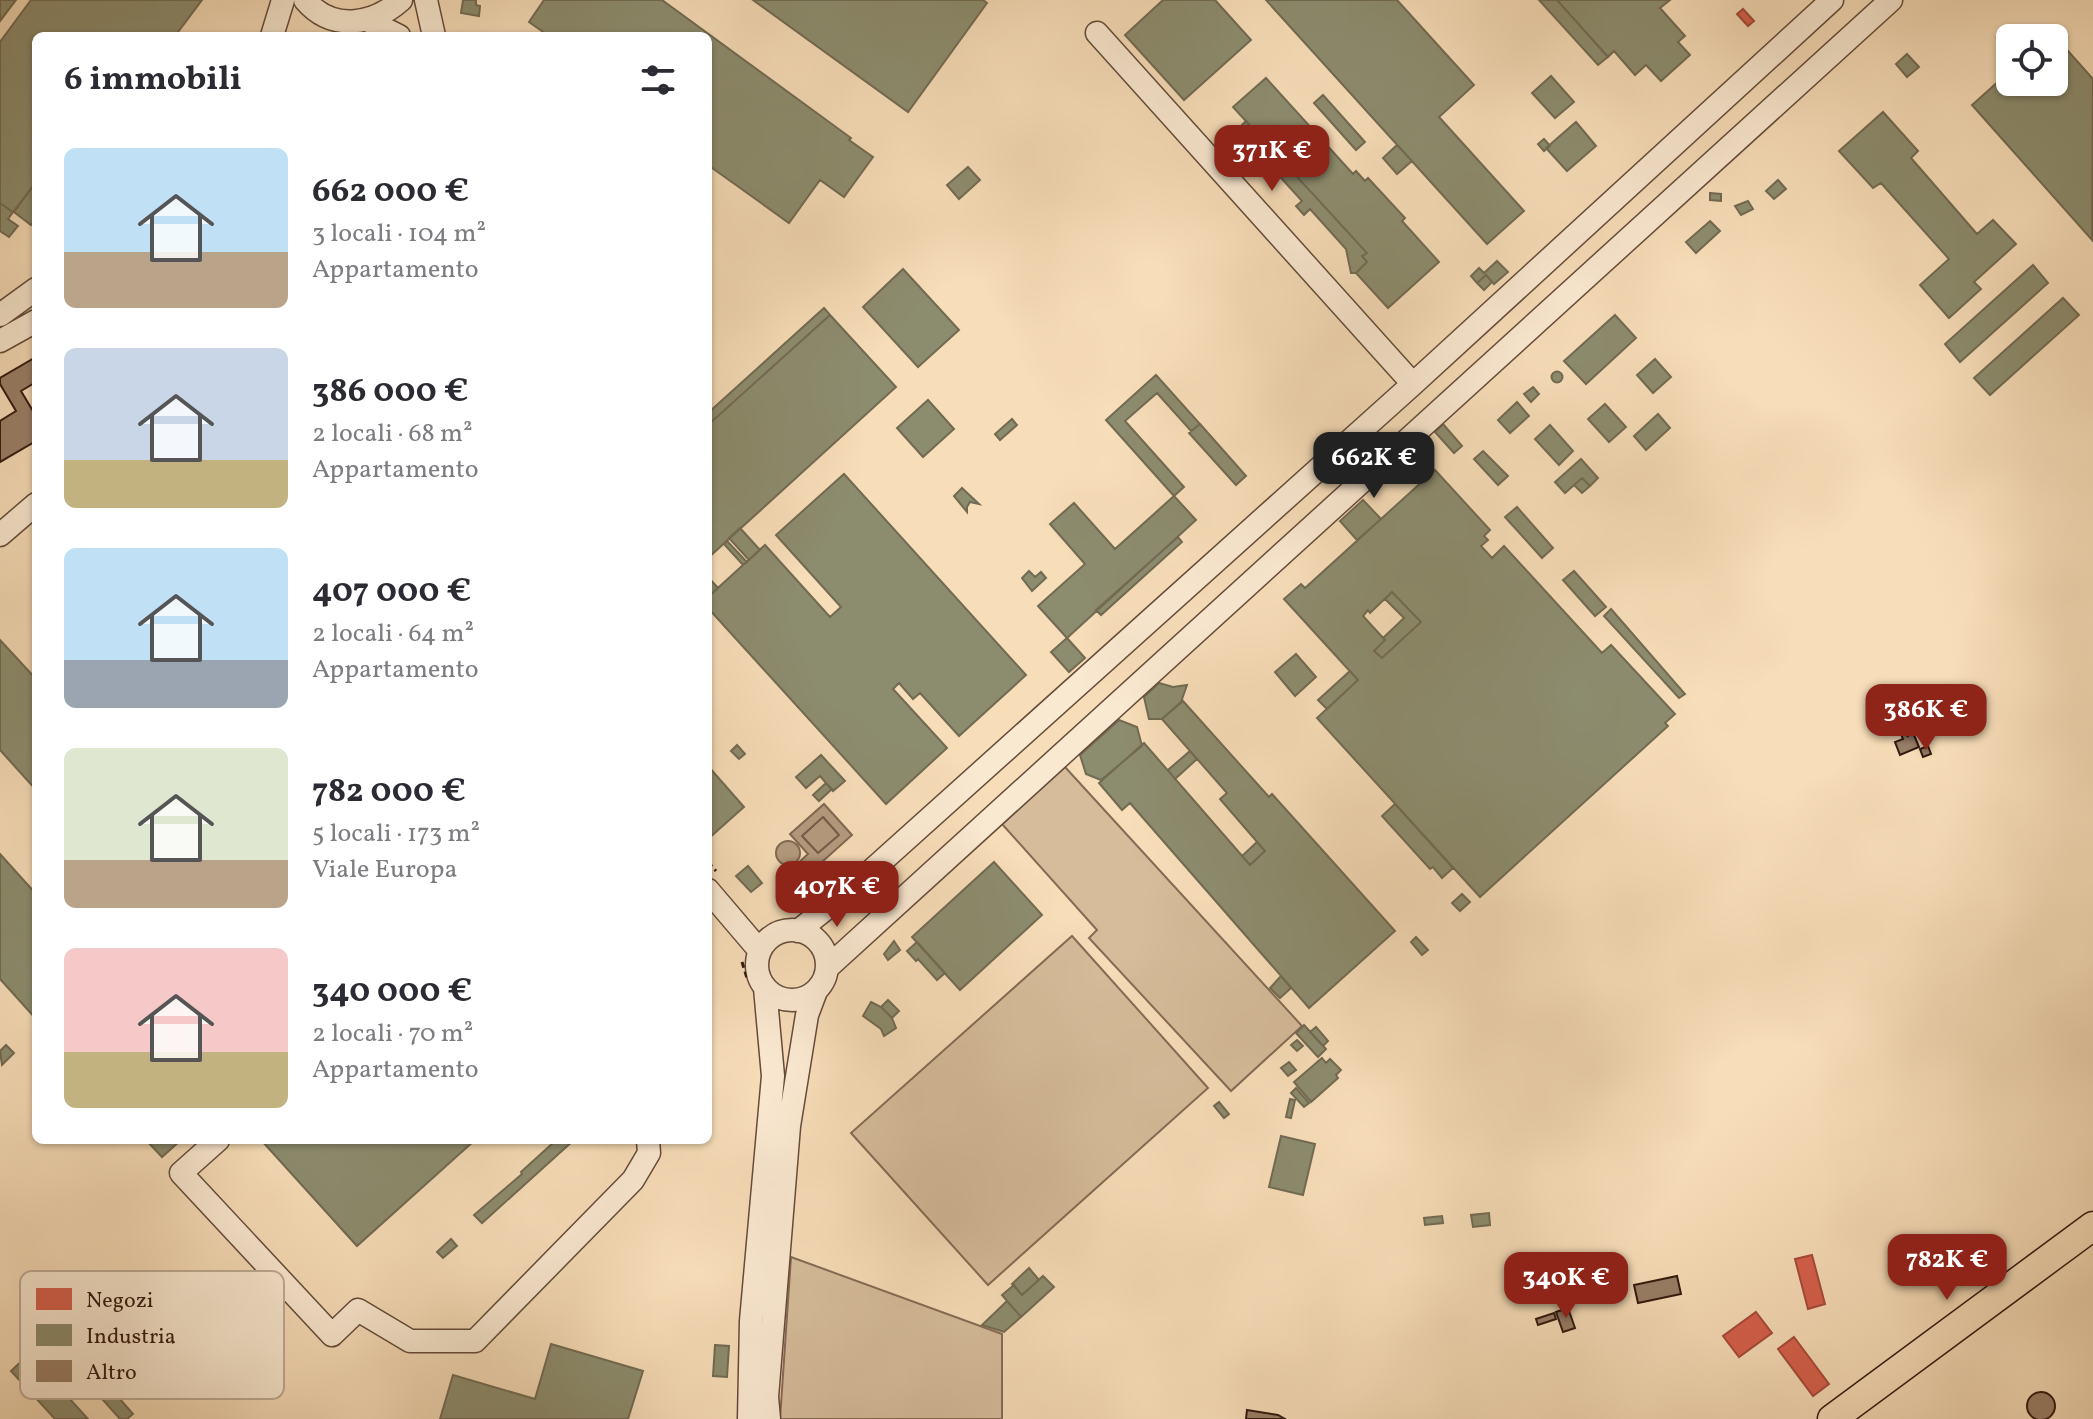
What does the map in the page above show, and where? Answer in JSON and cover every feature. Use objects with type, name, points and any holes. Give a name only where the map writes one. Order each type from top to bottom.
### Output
[{"type":"main road","points":[[1832,1419],[2093,1226]]},
{"type":"street","points":[[273,32],[283,0]]},
{"type":"street","points":[[305,0],[329,17],[344,21],[367,20],[386,13],[401,0]]},
{"type":"street","points":[[426,0],[433,32]]},
{"type":"street","points":[[749,1419],[751,1321],[773,1076],[765,988],[757,970],[760,951],[776,935],[798,931],[852,888],[1413,384],[1832,0]]},
{"type":"street","points":[[827,968],[1891,0]]},
{"type":"street","points":[[367,20],[391,32]]},
{"type":"street","points":[[331,32],[344,21]]},
{"type":"street","points":[[1097,33],[1413,384]]},
{"type":"street","points":[[0,315],[32,292]]},
{"type":"street","points":[[0,341],[32,323]]},
{"type":"street","points":[[0,535],[32,507]]},
{"type":"street","points":[[712,895],[760,951]]},
{"type":"street","points":[[769,1419],[767,1397],[789,1126],[807,1015],[827,968],[822,948],[816,940],[798,931]]},
{"type":"street","points":[[765,988],[774,995],[795,1000],[816,991]]},
{"type":"street","points":[[214,1144],[181,1173],[272,1271]]},
{"type":"street","points":[[284,1284],[332,1335],[358,1310],[410,1341],[475,1341],[633,1180],[649,1153],[648,1144]]},
{"type":"shaded area","points":[[1065,767],[1302,1026],[1231,1091],[1089,938],[1097,930],[1002,824]]},
{"type":"shaded area","points":[[1072,936],[1208,1088],[988,1285],[851,1133]]},
{"type":"shaded area","points":[[791,1257],[1002,1334],[1002,1419],[780,1419]]},
{"type":"water","points":[[824,804],[852,835],[793,888],[783,877],[808,854],[790,834]]},
{"type":"water","points":[[788,841],[799,848],[800,853],[793,864],[788,865],[777,858],[776,853],[783,842]]},
{"type":"building: Negozi","points":[[1743,9],[1754,21],[1748,26],[1737,14]]},
{"type":"building: Negozi","points":[[1812,1255],[1825,1304],[1808,1309],[1795,1259]]},
{"type":"building: Negozi","points":[[1756,1312],[1772,1333],[1739,1357],[1723,1336]]},
{"type":"building: Negozi","points":[[1794,1337],[1829,1384],[1813,1396],[1778,1349]]},
{"type":"building: Industria","points":[[0,0],[16,0],[0,21]]},
{"type":"building: Industria","points":[[31,0],[202,0],[178,32],[32,32],[32,187],[13,212],[0,203],[0,42]]},
{"type":"building: Industria","points":[[463,0],[476,0],[476,5],[480,6],[479,16],[461,13]]},
{"type":"building: Industria","points":[[544,0],[662,0],[706,32],[543,32],[529,22]]},
{"type":"building: Industria","points":[[753,0],[983,0],[987,3],[908,112]]},
{"type":"building: Industria","points":[[1163,0],[1215,0],[1251,40],[1184,100],[1125,35]]},
{"type":"building: Industria","points":[[1266,0],[1397,0],[1474,85],[1439,117],[1524,211],[1487,244]]},
{"type":"building: Industria","points":[[1539,0],[1557,0],[1608,57],[1598,65]]},
{"type":"building: Industria","points":[[1557,0],[1670,0],[1660,8],[1685,36],[1678,42],[1690,55],[1661,81],[1646,65],[1635,75],[1614,51],[1608,57]]},
{"type":"building: Industria","points":[[712,37],[873,157],[844,197],[820,180],[789,223],[712,168]]},
{"type":"building: Industria","points":[[2068,51],[2093,79],[2092,240],[1972,105],[1996,84],[1996,96],[2068,96]]},
{"type":"building: Industria","points":[[1907,54],[1919,67],[1907,77],[1896,64]]},
{"type":"building: Industria","points":[[1551,76],[1574,102],[1555,118],[1532,93]]},
{"type":"building: Industria","points":[[1266,78],[1353,174],[1356,171],[1365,181],[1368,178],[1405,218],[1402,221],[1439,262],[1388,308],[1356,273],[1367,262],[1362,256],[1367,253],[1233,107]]},
{"type":"building: Industria","points":[[1323,95],[1365,142],[1356,150],[1314,103]]},
{"type":"building: Industria","points":[[1883,112],[1918,151],[1911,158],[1977,234],[1993,220],[2016,244],[1974,282],[1981,289],[1949,318],[1920,285],[1949,259],[1881,183],[1873,188],[1839,151]]},
{"type":"building: Industria","points":[[1246,121],[1367,253],[1362,256],[1367,262],[1356,273],[1351,273],[1346,249],[1310,209],[1304,215],[1296,206],[1302,201],[1243,136],[1247,133],[1241,126]]},
{"type":"building: Industria","points":[[1576,122],[1596,146],[1567,171],[1546,148]]},
{"type":"building: Industria","points":[[1544,139],[1550,146],[1544,151],[1538,144]]},
{"type":"building: Industria","points":[[1397,145],[1412,161],[1397,174],[1383,158]]},
{"type":"building: Industria","points":[[968,167],[980,180],[959,199],[947,185]]},
{"type":"building: Industria","points":[[1778,180],[1786,189],[1774,199],[1766,191]]},
{"type":"building: Industria","points":[[32,187],[31,225],[14,212]]},
{"type":"building: Industria","points":[[1710,193],[1721,194],[1721,201],[1710,200]]},
{"type":"building: Industria","points":[[1748,201],[1753,209],[1741,215],[1735,206]]},
{"type":"building: Industria","points":[[0,203],[13,212],[8,219],[18,226],[9,237],[0,231]]},
{"type":"building: Industria","points":[[1710,221],[1720,231],[1696,253],[1686,242]]},
{"type":"building: Industria","points":[[1497,261],[1508,272],[1494,284],[1486,275],[1477,283],[1471,276],[1479,268],[1484,273]]},
{"type":"building: Industria","points":[[2033,265],[2048,283],[1960,362],[1945,344]]},
{"type":"building: Industria","points":[[903,269],[959,330],[918,367],[863,307]]},
{"type":"building: Industria","points":[[1486,275],[1492,282],[1484,290],[1477,283]]},
{"type":"building: Industria","points":[[2063,298],[2079,315],[1990,395],[1974,378]]},
{"type":"building: Industria","points":[[824,308],[830,315],[712,421],[712,409]]},
{"type":"building: Industria","points":[[830,315],[896,387],[712,554],[712,421]]},
{"type":"building: Industria","points":[[1615,315],[1636,338],[1586,384],[1564,361]]},
{"type":"building: Industria","points":[[1655,359],[1671,377],[1653,393],[1637,375]]},
{"type":"building: Industria","points":[[1557,371],[1563,377],[1557,383],[1551,377]]},
{"type":"building: Industria","points":[[1156,375],[1200,424],[1191,431],[1157,393],[1125,421],[1184,487],[1174,496],[1106,420]]},
{"type":"building: Industria","points":[[1533,387],[1539,394],[1531,402],[1524,394]]},
{"type":"building: Industria","points":[[928,400],[954,429],[923,457],[897,428]]},
{"type":"building: Industria","points":[[1517,402],[1529,416],[1510,433],[1498,420]]},
{"type":"building: Industria","points":[[1605,404],[1626,427],[1609,442],[1588,419]]},
{"type":"building: Industria","points":[[1658,414],[1670,428],[1646,450],[1634,436]]},
{"type":"building: Industria","points":[[1012,419],[1017,425],[1000,440],[995,434]]},
{"type":"building: Industria","points":[[1200,424],[1246,476],[1236,485],[1189,433]]},
{"type":"building: Industria","points":[[1443,424],[1462,446],[1454,453],[1435,432]]},
{"type":"building: Industria","points":[[1550,425],[1573,451],[1559,465],[1535,439]]},
{"type":"building: Industria","points":[[1483,451],[1508,476],[1498,485],[1474,459]]},
{"type":"building: Industria","points":[[1581,459],[1598,478],[1590,486],[1582,478],[1565,493],[1555,482]]},
{"type":"building: Industria","points":[[1435,470],[1490,530],[1484,536],[1488,540],[1481,546],[1492,558],[1504,546],[1602,653],[1611,645],[1675,714],[1665,723],[1668,726],[1480,897],[1317,718],[1358,680],[1284,599],[1301,584],[1305,588]],"holes":[[[1392,592],[1421,622],[1382,658],[1374,651],[1385,640],[1363,616]]]},
{"type":"building: Industria","points":[[844,474],[1026,675],[959,736],[920,693],[913,699],[899,683],[893,689],[947,748],[886,804],[712,612],[712,593],[765,545],[830,617],[841,607],[776,535]]},
{"type":"building: Industria","points":[[1582,478],[1590,486],[1582,493],[1574,485]]},
{"type":"building: Industria","points":[[962,488],[979,504],[970,502],[967,512],[954,496]]},
{"type":"building: Industria","points":[[1174,496],[1196,520],[1067,638],[1038,606],[1085,564],[1050,524],[1074,503],[1115,549]]},
{"type":"building: Industria","points":[[1363,500],[1381,519],[1357,540],[1340,521]]},
{"type":"building: Industria","points":[[1517,507],[1553,548],[1542,558],[1505,517]]},
{"type":"building: Industria","points":[[740,528],[760,550],[749,560],[729,538]]},
{"type":"building: Industria","points":[[1178,537],[1182,542],[1101,615],[1096,610]]},
{"type":"building: Industria","points":[[727,541],[747,562],[743,565],[724,544]]},
{"type":"building: Industria","points":[[1029,571],[1035,577],[1041,572],[1046,578],[1032,591],[1022,578]]},
{"type":"building: Industria","points":[[1574,571],[1606,607],[1595,616],[1563,580]]},
{"type":"building: Industria","points":[[1392,592],[1421,622],[1382,658],[1374,651],[1404,618],[1385,599]]},
{"type":"building: Industria","points":[[1611,609],[1685,694],[1679,698],[1604,616]]},
{"type":"building: Industria","points":[[1067,638],[1085,658],[1069,672],[1051,652]]},
{"type":"building: Industria","points":[[0,640],[32,675],[32,786],[0,750]]},
{"type":"building: Industria","points":[[1296,654],[1316,677],[1295,696],[1275,672]]},
{"type":"building: Industria","points":[[1350,671],[1358,680],[1327,709],[1318,700]]},
{"type":"building: Industria","points":[[1159,683],[1173,687],[1187,685],[1181,702],[1162,719],[1149,719],[1144,697]]},
{"type":"building: Industria","points":[[1183,701],[1269,797],[1272,794],[1395,931],[1309,1008],[1130,803],[1122,810],[1099,783],[1144,743],[1250,865],[1265,851],[1220,799],[1227,793],[1162,719]]},
{"type":"building: Industria","points":[[1119,720],[1137,727],[1142,746],[1101,780],[1086,774],[1080,755]]},
{"type":"building: Industria","points":[[737,745],[745,754],[739,759],[731,751]]},
{"type":"building: Industria","points":[[1190,751],[1197,759],[1175,779],[1168,770]]},
{"type":"building: Industria","points":[[821,755],[845,781],[833,791],[820,776],[806,788],[796,777]]},
{"type":"building: Industria","points":[[712,771],[744,807],[712,835]]},
{"type":"building: Industria","points":[[826,783],[832,789],[819,801],[813,795]]},
{"type":"building: Industria","points":[[1395,804],[1453,868],[1442,878],[1382,816]]},
{"type":"building: Industria","points":[[1257,842],[1265,851],[1250,865],[1242,856]]},
{"type":"building: Industria","points":[[0,854],[32,890],[32,1015],[0,979]]},
{"type":"building: Industria","points":[[994,862],[1042,915],[960,990],[912,937]]},
{"type":"building: Industria","points":[[748,866],[762,883],[751,892],[736,876]]},
{"type":"building: Industria","points":[[1462,894],[1470,902],[1460,911],[1452,903]]},
{"type":"building: Industria","points":[[1416,937],[1428,950],[1422,955],[1411,942]]},
{"type":"building: Industria","points":[[894,941],[900,950],[888,960],[884,954]]},
{"type":"building: Industria","points":[[917,942],[945,973],[937,980],[907,951]]},
{"type":"building: Industria","points":[[1281,976],[1291,988],[1280,998],[1270,988]]},
{"type":"building: Industria","points":[[888,1000],[899,1011],[892,1018],[881,1007]]},
{"type":"building: Industria","points":[[871,1002],[892,1018],[896,1028],[884,1036],[881,1029],[863,1016]]},
{"type":"building: Industria","points":[[1304,1025],[1326,1049],[1318,1057],[1296,1033]]},
{"type":"building: Industria","points":[[1316,1027],[1328,1041],[1323,1046],[1310,1032]]},
{"type":"building: Industria","points":[[1297,1040],[1303,1046],[1297,1051],[1291,1045]]},
{"type":"building: Industria","points":[[6,1045],[14,1053],[2,1065],[0,1051]]},
{"type":"building: Industria","points":[[1322,1058],[1326,1063],[1330,1059],[1341,1070],[1336,1075],[1338,1078],[1311,1102],[1294,1082]]},
{"type":"building: Industria","points":[[1289,1062],[1296,1070],[1288,1076],[1281,1068]]},
{"type":"building: Industria","points":[[1296,1088],[1309,1103],[1304,1107],[1291,1093]]},
{"type":"building: Industria","points":[[1290,1099],[1295,1100],[1291,1118],[1286,1117]]},
{"type":"building: Industria","points":[[1219,1102],[1229,1114],[1224,1118],[1214,1106]]},
{"type":"building: Industria","points":[[1281,1136],[1315,1144],[1303,1195],[1269,1187]]},
{"type":"building: Industria","points":[[150,1144],[177,1144],[162,1157]]},
{"type":"building: Industria","points":[[265,1144],[471,1144],[357,1246]]},
{"type":"building: Industria","points":[[552,1144],[570,1144],[482,1223],[474,1215]]},
{"type":"building: Industria","points":[[1489,1213],[1490,1225],[1473,1227],[1471,1215]]},
{"type":"building: Industria","points":[[1442,1216],[1443,1223],[1425,1225],[1424,1218]]},
{"type":"building: Industria","points":[[451,1239],[457,1246],[443,1258],[437,1252]]},
{"type":"building: Industria","points":[[1029,1268],[1039,1280],[1022,1295],[1012,1284]]},
{"type":"building: Industria","points":[[1043,1276],[1054,1287],[1021,1317],[1002,1295],[1014,1285],[1022,1295]]},
{"type":"building: Industria","points":[[1007,1301],[1021,1317],[1004,1332],[982,1325]]},
{"type":"building: Industria","points":[[551,1344],[643,1371],[628,1419],[440,1419],[453,1375],[535,1399]]},
{"type":"building: Industria","points":[[715,1345],[729,1346],[727,1377],[713,1376]]},
{"type":"building: Industria","points":[[20,1362],[20,1381],[11,1371]]},
{"type":"building: Industria","points":[[37,1399],[70,1399],[88,1419],[55,1419]]},
{"type":"building: Industria","points":[[102,1399],[120,1399],[133,1414],[127,1419],[120,1419]]},
{"type":"building: Altro","points":[[32,359],[32,384],[21,391],[32,409],[32,443],[0,462],[0,421],[16,411],[0,384],[0,378]]},
{"type":"building: Altro","points":[[1914,727],[1919,747],[1900,755],[1895,742],[1903,739],[1901,734],[1905,733],[1908,737],[1906,730]]},
{"type":"building: Altro","points":[[1928,746],[1931,754],[1923,757],[1920,749]]},
{"type":"building: Altro","points":[[1677,1276],[1681,1294],[1638,1303],[1634,1285]]},
{"type":"building: Altro","points":[[1568,1308],[1575,1328],[1563,1332],[1556,1312]]},
{"type":"building: Altro","points":[[1554,1313],[1556,1319],[1538,1325],[1536,1319]]},
{"type":"building: Altro","points":[[2041,1392],[2051,1396],[2055,1406],[2051,1416],[2041,1420],[2031,1416],[2027,1406],[2031,1396]]},
{"type":"building: Altro","points":[[1247,1410],[1278,1415],[1285,1419],[1246,1419]]}]
